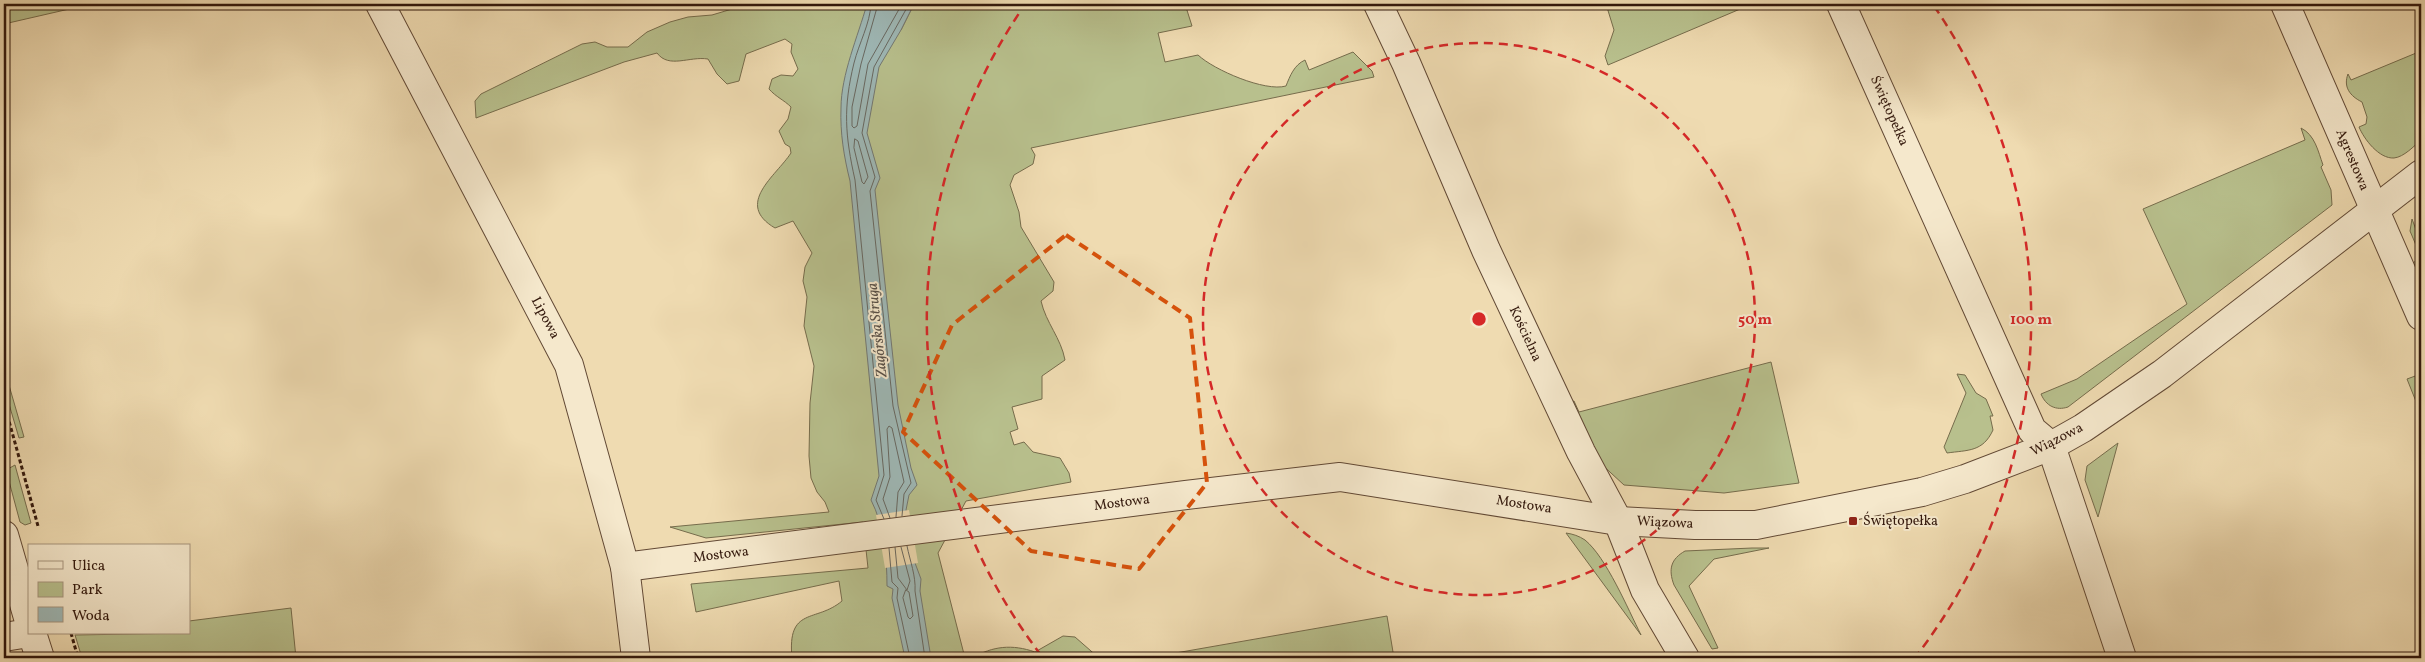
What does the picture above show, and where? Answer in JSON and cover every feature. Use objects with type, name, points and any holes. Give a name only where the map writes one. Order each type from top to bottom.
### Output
[{"type":"street","name":"Lipowa","points":[[380,4],[569,365],[625,567],[636,658]]},
{"type":"street","name":"Kościelna","points":[[1378,4],[1406,63],[1486,250],[1581,452],[1618,521],[1645,590],[1685,658]]},
{"type":"street","name":"Świętopełka","points":[[1841,4],[2032,430],[2051,446]]},
{"type":"street","name":"Agrestowa","points":[[2285,4],[2421,316]]},
{"type":"street","name":"Wiązowa","points":[[1618,521],[1695,525],[1756,525],[1922,492],[1965,479],[2051,446],[2083,428],[2162,374],[2421,174]]},
{"type":"street","points":[[2051,446],[2122,658]]},
{"type":"street","name":"Mostowa","points":[[625,567],[1340,478],[1618,521]]},
{"type":"street","points":[[4,535],[28,618]]},
{"type":"street","points":[[4,637],[28,633]]},
{"type":"street","points":[[31,634],[40,658]]},
{"type":"path","points":[[4,403],[39,527]]},
{"type":"path","points":[[71,634],[78,658]]},
{"type":"highlighted area","points":[[1066,235],[1190,318],[1207,483],[1139,569],[1031,551],[903,432],[952,325]]},
{"type":"green space","points":[[4,4],[91,4],[4,24]]},
{"type":"green space","points":[[740,4],[896,4],[901,30],[914,4],[1185,4],[1192,26],[1158,33],[1165,62],[1198,55],[1227,73],[1253,83],[1277,87],[1286,86],[1295,68],[1305,60],[1309,70],[1353,52],[1372,71],[1374,77],[1031,148],[1035,155],[1033,164],[1014,175],[1010,185],[1019,212],[1021,227],[1054,282],[1053,291],[1041,301],[1065,360],[1042,376],[1042,399],[1012,407],[1018,429],[1010,432],[1014,445],[1024,442],[1033,452],[1060,458],[1069,473],[1071,482],[966,501],[938,553],[965,658],[792,658],[794,630],[799,623],[805,618],[832,608],[842,601],[839,581],[696,612],[691,584],[868,568],[863,522],[706,538],[670,527],[829,512],[811,478],[809,456],[810,403],[814,366],[804,326],[807,297],[803,281],[805,267],[812,253],[793,221],[775,228],[763,219],[758,209],[758,200],[762,190],[791,153],[790,147],[785,144],[779,131],[788,119],[791,107],[769,89],[772,79],[781,75],[793,76],[798,69],[791,52],[792,44],[785,39],[746,54],[739,81],[727,84],[717,74],[708,59],[673,61],[662,58],[657,53],[624,62],[476,118],[475,101],[481,94],[582,44],[595,42],[607,47],[628,47],[647,32],[670,22],[688,17],[712,15],[732,9]]},
{"type":"green space","points":[[1606,4],[1752,4],[1608,65],[1605,56],[1614,30]]},
{"type":"green space","points":[[2421,51],[2421,140],[2401,156],[2388,157],[2378,152],[2361,132],[2359,127],[2366,124],[2367,117],[2362,102],[2354,97],[2347,87],[2348,74],[2351,80]]},
{"type":"green space","points":[[2301,128],[2310,135],[2318,149],[2323,165],[2321,167],[2331,190],[2332,205],[2068,407],[2056,408],[2046,402],[2041,394],[2077,379],[2187,304],[2143,209],[2305,140]]},
{"type":"green space","points":[[2412,219],[2421,243],[2421,257],[2410,231]]},
{"type":"green space","points":[[2421,257],[2421,288],[2413,263]]},
{"type":"green space","points":[[1771,362],[1799,483],[1724,493],[1624,485],[1598,461],[1565,405],[1574,401],[1579,412]]},
{"type":"green space","points":[[4,368],[24,437],[19,438],[4,387]]},
{"type":"green space","points":[[1957,374],[1965,375],[1976,393],[1986,399],[1993,416],[1990,416],[1993,430],[1985,442],[1974,449],[1947,453],[1944,447],[1966,393]]},
{"type":"green space","points":[[2421,375],[2421,414],[2407,379]]},
{"type":"green space","points":[[2118,443],[2098,517],[2085,480],[2087,466]]},
{"type":"green space","points":[[15,465],[31,523],[25,525],[20,522],[6,470]]},
{"type":"green space","points":[[1566,533],[1576,535],[1585,540],[1601,558],[1641,635]]},
{"type":"green space","points":[[1769,548],[1714,559],[1689,586],[1718,648],[1712,649],[1674,585],[1671,574],[1672,565],[1677,557],[1685,551]]},
{"type":"green space","points":[[291,608],[296,658],[82,658],[75,635],[190,634],[190,621]]},
{"type":"green space","points":[[1387,616],[1394,658],[1147,658]]},
{"type":"green space","points":[[1063,636],[1075,637],[1099,658],[972,658],[987,651],[1010,647],[1035,652]]},
{"type":"water","name":"Zagórska Struga","points":[[867,4],[914,4],[879,67],[867,133],[880,178],[875,190],[898,405],[911,468],[917,485],[909,495],[906,510],[915,563],[921,579],[920,591],[931,658],[905,658],[892,598],[893,589],[887,586],[882,531],[871,500],[879,476],[850,181],[841,127],[844,82]]},
{"type":"pier","points":[[909,510],[918,563],[885,568],[876,515]]},
{"type":"place","name":"Świętopełka","points":[[1853,521]]}]
